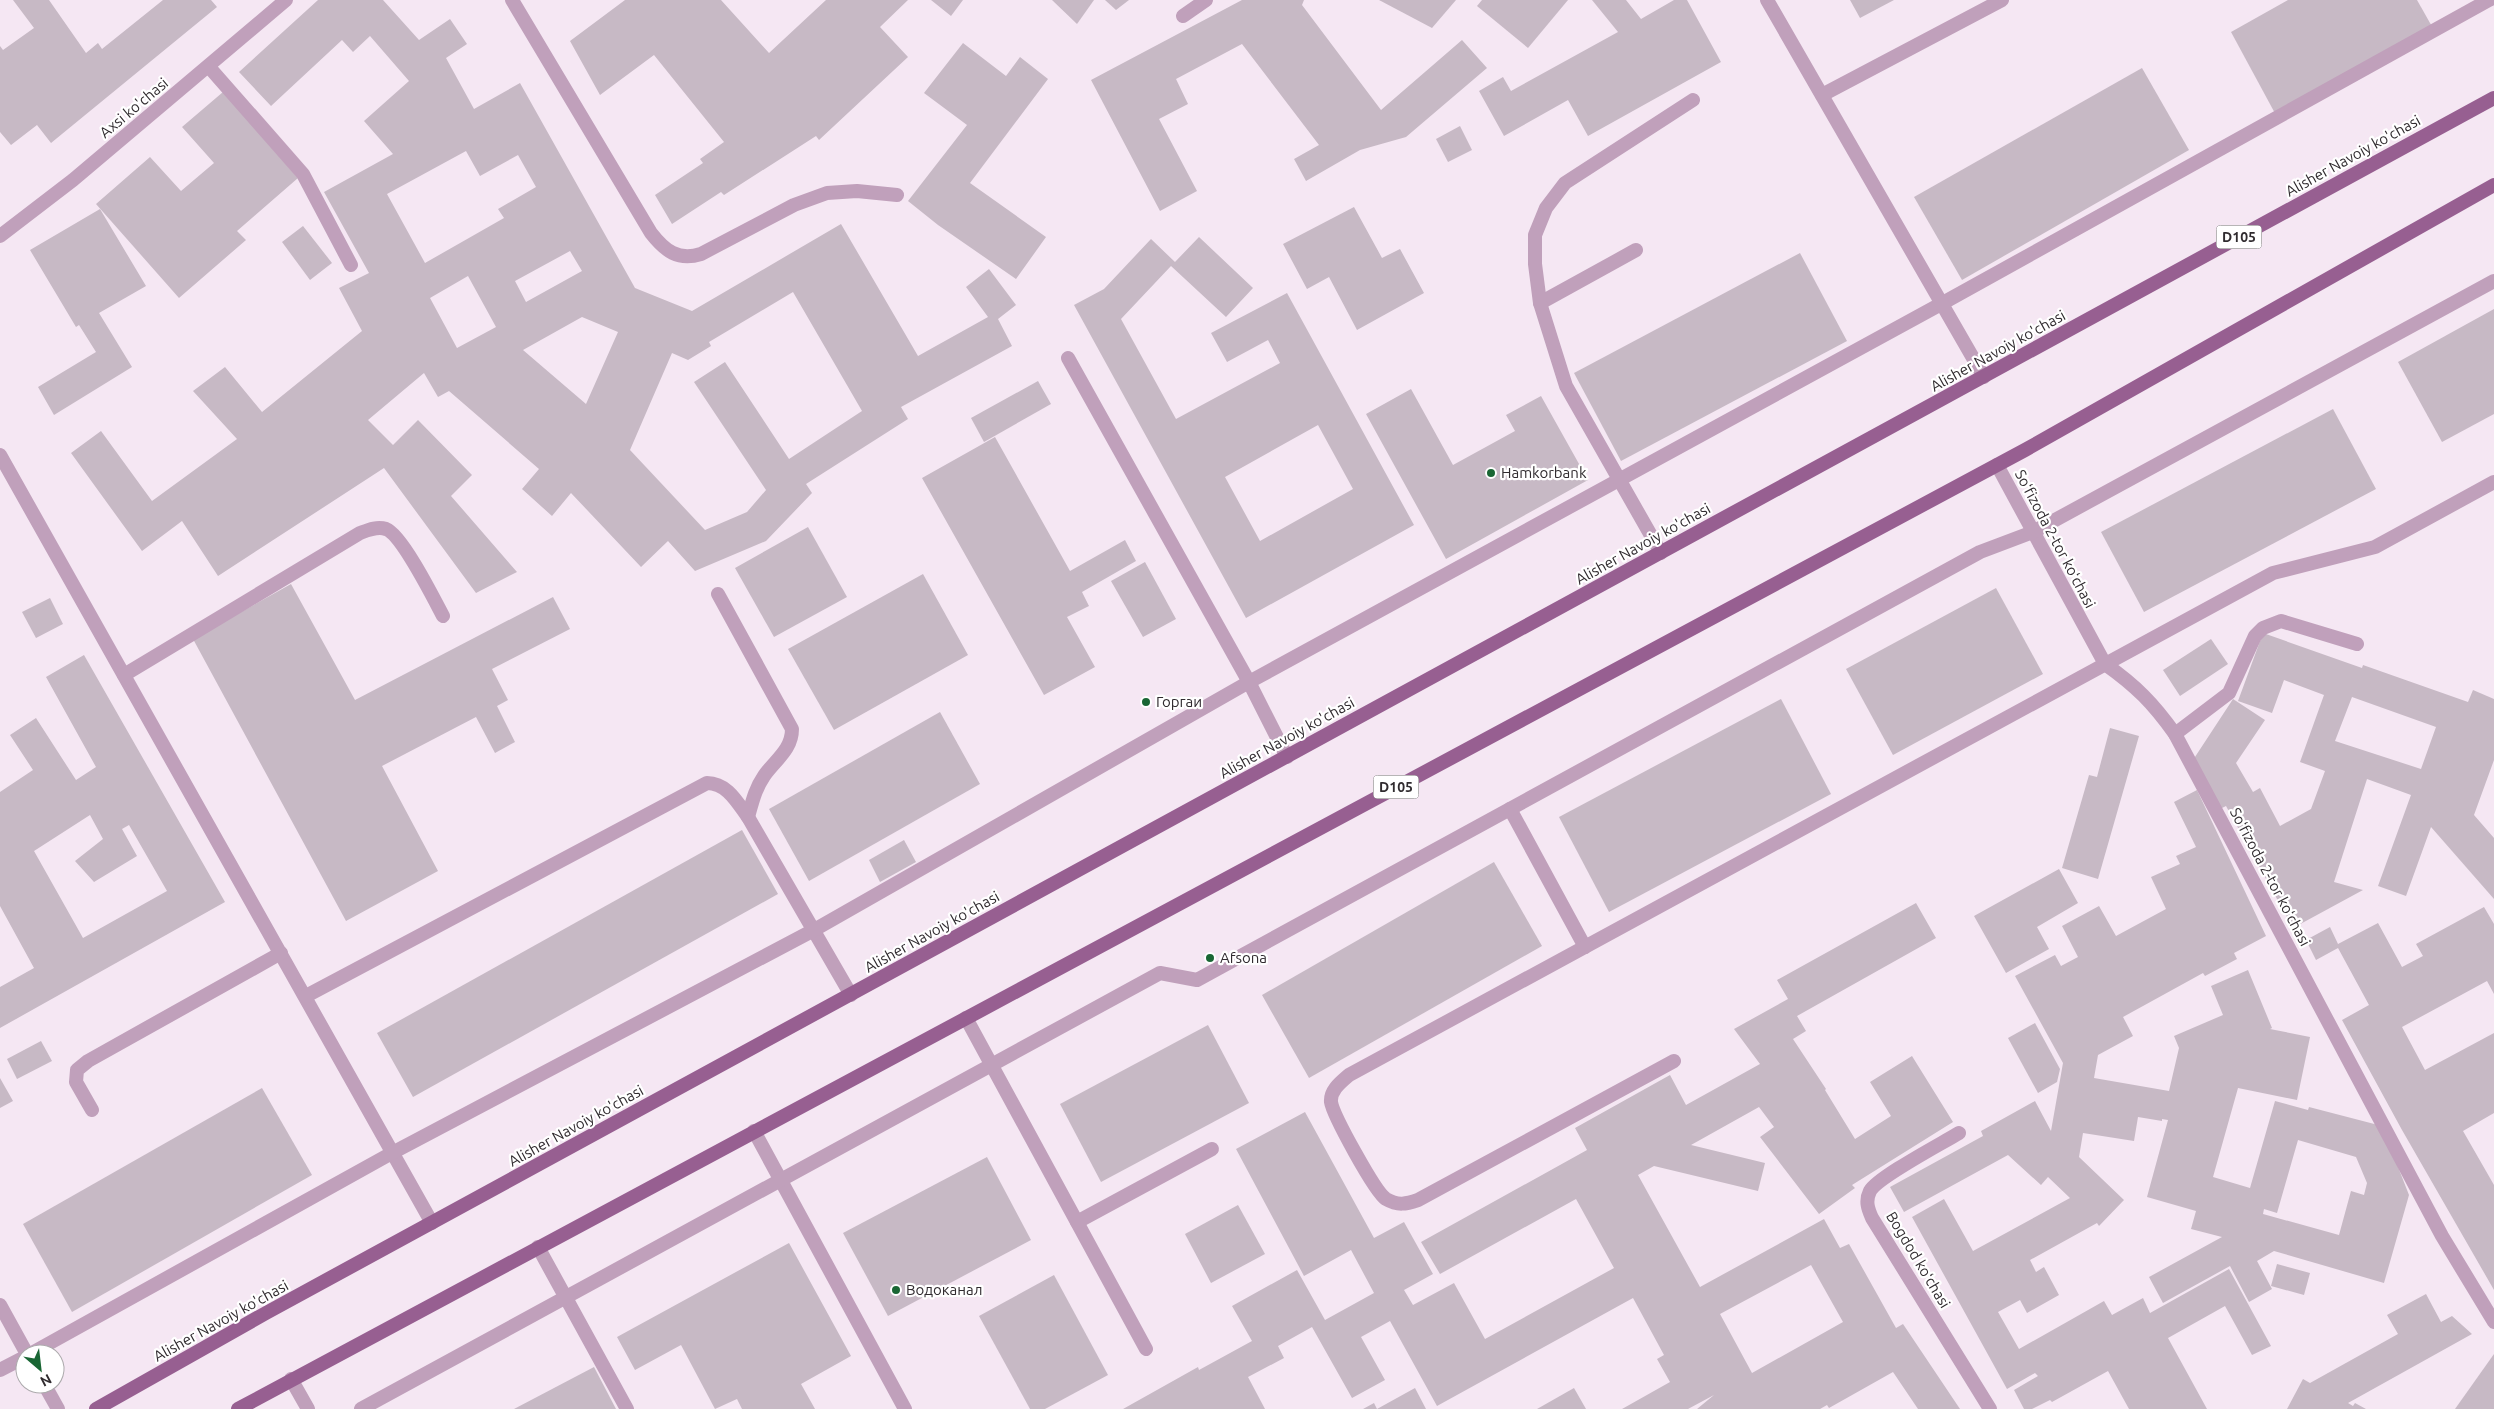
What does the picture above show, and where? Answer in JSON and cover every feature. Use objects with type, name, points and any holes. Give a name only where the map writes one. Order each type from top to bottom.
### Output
[{"type":"main road","name":"Alisher Navoiy ko'chasi","points":[[96,1409],[432,1223],[1984,378],[2494,98]]},
{"type":"main road","name":"D105","points":[[238,1409],[1997,465],[2494,185]]},
{"type":"street","name":"Axsi ko'chasi","points":[[0,236],[73,180],[286,0]]},
{"type":"street","points":[[512,0],[651,234],[661,246],[674,254],[689,258],[701,254],[794,206],[827,192],[857,190],[897,195]]},
{"type":"street","points":[[1183,16],[1206,0]]},
{"type":"street","points":[[1767,0],[1984,378]]},
{"type":"street","points":[[1822,95],[2002,0]]},
{"type":"street","points":[[47,1344],[392,1153],[814,930],[1249,682],[1941,304],[2489,0]]},
{"type":"street","points":[[209,67],[303,174],[351,265]]},
{"type":"street","points":[[1661,553],[1566,386],[1540,303],[1535,264],[1535,235],[1546,208],[1565,183],[1693,100]]},
{"type":"street","points":[[1540,303],[1636,250]]},
{"type":"street","points":[[361,1409],[1160,973],[1197,980],[1980,552],[2033,532],[2494,281]]},
{"type":"street","points":[[1068,358],[1249,682],[1287,757]]},
{"type":"street","points":[[0,455],[282,953],[432,1223]]},
{"type":"street","name":"Soʻfizoda 2-tor koʻchasi","points":[[1997,465],[2105,664],[2134,685],[2158,710],[2175,734],[2442,1236],[2494,1322]]},
{"type":"street","points":[[1674,1061],[1418,1200],[1401,1205],[1384,1198],[1372,1184],[1337,1118],[1331,1102],[1335,1086],[1349,1075],[2274,573],[2375,547],[2494,482]]},
{"type":"street","points":[[124,675],[360,533],[376,528],[387,530],[400,540],[443,616]]},
{"type":"street","points":[[718,594],[792,729],[792,741],[764,776],[754,795],[748,817]]},
{"type":"street","points":[[2175,734],[2228,693],[2255,636],[2272,623],[2282,621],[2357,644]]},
{"type":"street","points":[[306,996],[707,783],[718,783],[729,792],[748,817],[851,995]]},
{"type":"street","points":[[1510,809],[1585,947]]},
{"type":"street","points":[[92,1110],[76,1082],[77,1070],[88,1061],[282,953]]},
{"type":"street","points":[[966,1018],[1146,1349]]},
{"type":"street","points":[[754,1131],[905,1409]]},
{"type":"street","name":"Bogdod koʻchasi","points":[[1959,1133],[1882,1180],[1870,1191],[1867,1205],[1872,1218],[1990,1409]]},
{"type":"street","points":[[1077,1222],[1212,1149]]},
{"type":"street","points":[[538,1247],[627,1409]]},
{"type":"street","points":[[0,1305],[23,1344]]},
{"type":"street","points":[[0,1370],[15,1362]]},
{"type":"street","points":[[291,1379],[308,1409]]},
{"type":"street","points":[[50,1394],[58,1409]]},
{"type":"building","points":[[13,0],[49,0],[86,53],[98,43],[102,49],[163,0],[211,0],[217,7],[51,143],[37,125],[11,145],[0,132],[0,46],[3,50],[34,28]]},
{"type":"building","points":[[318,0],[383,0],[419,40],[450,19],[467,44],[446,58],[474,109],[520,83],[635,288],[692,311],[841,224],[918,356],[988,317],[966,287],[989,269],[1016,305],[998,319],[1012,346],[901,407],[908,419],[806,484],[812,493],[766,541],[695,571],[668,541],[641,567],[571,493],[552,516],[522,489],[539,469],[449,391],[438,397],[424,373],[368,420],[393,445],[418,420],[472,475],[451,496],[517,572],[476,593],[384,468],[218,576],[182,521],[142,551],[71,453],[101,431],[152,501],[237,439],[193,391],[225,367],[262,412],[362,331],[339,288],[369,273],[324,192],[393,154],[364,121],[409,81],[370,36],[353,52],[342,40],[271,106],[239,72]],"holes":[[[466,151],[480,176],[518,155],[536,187],[498,209],[504,218],[425,263],[387,194]],[[570,251],[582,271],[526,302],[515,281]],[[468,276],[496,327],[457,348],[430,298]],[[793,292],[862,411],[789,459],[725,362],[694,382],[766,490],[747,512],[705,530],[630,450],[672,353],[688,360],[711,346],[709,342]],[[582,317],[618,332],[586,404],[523,350]]]},
{"type":"building","points":[[625,0],[721,0],[769,53],[826,0],[908,0],[880,27],[908,57],[819,140],[816,136],[724,195],[721,192],[672,224],[655,195],[703,163],[700,159],[724,142],[654,55],[600,95],[570,41]]},
{"type":"building","points":[[931,0],[963,0],[951,16]]},
{"type":"building","points":[[1052,0],[1094,0],[1077,24]]},
{"type":"building","points":[[1105,0],[1129,0],[1116,10]]},
{"type":"building","points":[[1242,0],[1304,0],[1302,5],[1381,110],[1462,40],[1487,68],[1406,137],[1360,150],[1306,181],[1294,159],[1319,145],[1242,44],[1176,79],[1188,104],[1159,119],[1197,191],[1160,211],[1091,80]]},
{"type":"building","points":[[1379,0],[1456,0],[1432,28]]},
{"type":"building","points":[[1482,0],[1568,0],[1528,48],[1477,6]]},
{"type":"building","points":[[1592,0],[1626,0],[1641,19],[1674,0],[1687,0],[1721,62],[1588,136],[1568,100],[1504,136],[1479,91],[1503,77],[1511,91],[1618,32]]},
{"type":"building","points":[[1850,0],[1894,0],[1860,18]]},
{"type":"building","points":[[2288,0],[2417,0],[2434,30],[2277,117],[2231,32]]},
{"type":"building","points":[[963,43],[1006,76],[1020,57],[1048,79],[970,183],[1046,237],[1016,279],[938,225],[908,201],[967,125],[924,93]]},
{"type":"building","points":[[2142,68],[2189,150],[1962,280],[1914,197]]},
{"type":"building","points":[[223,92],[298,178],[237,231],[246,240],[179,298],[96,204],[150,157],[181,191],[214,163],[182,127]]},
{"type":"building","points":[[1460,126],[1472,150],[1448,162],[1436,139]]},
{"type":"building","points":[[1354,207],[1382,258],[1400,249],[1424,293],[1357,330],[1329,277],[1307,289],[1283,244]]},
{"type":"building","points":[[100,209],[146,286],[99,313],[132,367],[54,415],[38,387],[96,352],[79,325],[76,327],[30,250]]},
{"type":"building","points":[[303,226],[332,263],[310,280],[282,242]]},
{"type":"building","points":[[1199,237],[1253,288],[1226,317],[1171,266],[1121,319],[1176,419],[1280,363],[1268,340],[1227,362],[1211,333],[1287,293],[1414,525],[1246,618],[1074,305],[1104,289],[1151,239],[1175,262]],"holes":[[[1318,425],[1353,489],[1260,541],[1225,477]]]},
{"type":"building","points":[[1800,253],[1847,341],[1621,461],[1574,373]]},
{"type":"building","points":[[2494,309],[2494,414],[2442,442],[2398,362]]},
{"type":"building","points":[[1038,381],[1051,404],[984,442],[971,418]]},
{"type":"building","name":"Hamkorbank","points":[[1411,389],[1453,465],[1515,431],[1506,415],[1541,396],[1588,480],[1446,559],[1366,414]]},
{"type":"building","points":[[2333,409],[2376,489],[2144,612],[2101,532]]},
{"type":"building","points":[[995,437],[1070,571],[1125,540],[1136,561],[1082,592],[1089,606],[1067,617],[1095,667],[1044,695],[922,478]]},
{"type":"building","points":[[808,527],[847,597],[774,637],[735,568]]},
{"type":"building","points":[[1145,562],[1176,619],[1143,637],[1111,581]]},
{"type":"building","points":[[923,574],[968,655],[834,730],[788,649]]},
{"type":"building","points":[[291,584],[355,700],[553,597],[570,629],[492,669],[508,700],[497,706],[515,742],[495,753],[476,717],[382,766],[438,871],[346,921],[193,639]]},
{"type":"building","points":[[1996,588],[2043,674],[1893,755],[1846,669]]},
{"type":"building","points":[[50,598],[63,624],[36,638],[22,612]]},
{"type":"building","points":[[2263,633],[2362,668],[2363,665],[2468,702],[2473,690],[2494,699],[2494,760],[2474,815],[2494,838],[2494,899],[2431,827],[2406,896],[2378,886],[2411,795],[2367,779],[2334,882],[2363,890],[2293,928],[2226,806],[2220,809],[2193,760],[2233,699],[2265,720],[2236,763],[2253,792],[2260,788],[2280,826],[2311,809],[2325,771],[2300,762],[2324,695],[2284,680],[2272,713],[2238,701]],"holes":[[[2352,697],[2436,727],[2421,769],[2335,741]]]},
{"type":"building","points":[[2211,639],[2228,664],[2180,696],[2163,670]]},
{"type":"building","points":[[84,655],[225,902],[0,1028],[0,987],[34,968],[0,906],[0,792],[33,770],[10,735],[36,718],[76,780],[96,767],[46,677]],"holes":[[[90,815],[103,839],[75,861],[94,882],[137,856],[122,829],[129,825],[167,891],[83,938],[34,851]]]},
{"type":"building","points":[[1781,699],[1831,794],[1609,912],[1559,817]]},
{"type":"building","points":[[940,712],[980,784],[809,881],[769,809]]},
{"type":"building","points":[[2110,728],[2139,736],[2098,879],[2062,868],[2089,775],[2097,777]]},
{"type":"building","points":[[2197,790],[2266,936],[2234,953],[2237,959],[2205,976],[2203,973],[2123,1017],[2133,1036],[2098,1055],[2094,1078],[2169,1091],[2179,1048],[2174,1036],[2223,1015],[2211,986],[2248,970],[2272,1028],[2270,1029],[2310,1037],[2297,1100],[2238,1088],[2213,1177],[2250,1188],[2275,1101],[2308,1110],[2309,1107],[2382,1126],[2409,1195],[2384,1283],[2274,1251],[2257,1261],[2272,1289],[2249,1302],[2230,1266],[2163,1303],[2149,1277],[2222,1237],[2191,1229],[2196,1211],[2147,1197],[2168,1120],[2162,1119],[2162,1121],[2138,1117],[2134,1141],[2083,1133],[2079,1157],[2124,1200],[2099,1226],[2097,1223],[2030,1260],[2036,1272],[2044,1267],[2059,1295],[2027,1313],[2020,1300],[1998,1312],[2019,1349],[2104,1301],[2112,1315],[2143,1298],[2150,1313],[2229,1269],[2271,1346],[2252,1355],[2225,1306],[2168,1338],[2207,1409],[2129,1409],[2108,1371],[2052,1402],[2050,1400],[2032,1409],[2024,1409],[2014,1390],[2038,1376],[2035,1373],[2007,1389],[1912,1217],[1944,1199],[1973,1251],[2070,1198],[2048,1177],[2041,1185],[2008,1155],[1904,1212],[1890,1187],[1983,1136],[1981,1131],[2035,1101],[2051,1131],[2063,1063],[2015,976],[2055,955],[2061,966],[2078,957],[2062,926],[2099,906],[2116,936],[2166,909],[2151,877],[2180,864],[2176,856],[2196,847],[2174,802]],"holes":[[[2298,1140],[2356,1157],[2367,1183],[2364,1195],[2351,1191],[2339,1235],[2263,1214],[2264,1209],[2277,1213]]]},
{"type":"building","points":[[742,830],[778,894],[413,1097],[377,1033]]},
{"type":"building","points":[[904,840],[916,862],[880,882],[869,860]]},
{"type":"building","points":[[1494,862],[1542,946],[1309,1078],[1262,995]]},
{"type":"building","points":[[2059,869],[2078,903],[2037,927],[2049,949],[2006,973],[1974,916]]},
{"type":"building","points":[[1916,903],[1936,938],[1797,1016],[1806,1031],[1793,1039],[1826,1089],[1855,1139],[1891,1116],[1870,1082],[1912,1056],[1953,1122],[1852,1185],[1855,1188],[1819,1214],[1760,1137],[1774,1127],[1759,1107],[1691,1145],[1765,1163],[1758,1191],[1654,1166],[1638,1175],[1700,1287],[1824,1219],[1840,1248],[1849,1244],[1896,1328],[1903,1324],[1960,1409],[1918,1409],[1893,1372],[1829,1408],[1827,1405],[1820,1409],[1697,1409],[1714,1395],[1688,1409],[1622,1409],[1670,1382],[1657,1359],[1664,1355],[1633,1298],[1437,1406],[1390,1321],[1361,1337],[1385,1380],[1352,1398],[1312,1327],[1278,1346],[1284,1358],[1248,1377],[1265,1409],[1123,1409],[1198,1367],[1199,1370],[1252,1341],[1232,1306],[1297,1270],[1325,1320],[1374,1293],[1351,1250],[1304,1276],[1236,1149],[1305,1112],[1374,1238],[1404,1222],[1433,1274],[1404,1290],[1413,1305],[1454,1283],[1485,1339],[1614,1268],[1576,1199],[1440,1274],[1421,1242],[1587,1150],[1575,1128],[1670,1075],[1686,1105],[1760,1064],[1734,1029],[1788,999],[1777,980]],"holes":[[[1811,1265],[1843,1322],[1752,1373],[1720,1314]]]},
{"type":"building","points":[[2484,907],[2494,924],[2494,994],[2487,981],[2402,1027],[2425,1070],[2494,1033],[2494,1113],[2463,1131],[2494,1185],[2494,1290],[2402,1130],[2342,1020],[2369,1005],[2338,948],[2316,960],[2306,940],[2330,927],[2338,944],[2378,923],[2402,967],[2423,956],[2416,944]]},
{"type":"building","points":[[2035,1023],[2060,1069],[2057,1082],[2038,1093],[2008,1038]]},
{"type":"building","points":[[1208,1025],[1249,1103],[1101,1182],[1060,1104]]},
{"type":"building","points":[[41,1041],[52,1061],[17,1079],[7,1059]]},
{"type":"building","points":[[0,1078],[13,1101],[0,1108]]},
{"type":"building","points":[[262,1088],[312,1175],[72,1312],[23,1224]]},
{"type":"building","points":[[987,1157],[1031,1240],[888,1316],[843,1233]]},
{"type":"building","points":[[1238,1205],[1265,1254],[1211,1283],[1185,1234]]},
{"type":"building","points":[[789,1243],[851,1356],[801,1384],[815,1409],[742,1409],[737,1399],[715,1409],[681,1345],[635,1370],[617,1337]]},
{"type":"building","points":[[2277,1264],[2310,1273],[2304,1295],[2271,1286]]},
{"type":"building","points":[[1054,1275],[1108,1375],[1045,1409],[1030,1409],[979,1316]]},
{"type":"building","points":[[2426,1294],[2441,1322],[2452,1316],[2472,1334],[2348,1403],[2353,1406],[2355,1403],[2366,1409],[2287,1409],[2303,1379],[2310,1383],[2398,1334],[2387,1315]]},
{"type":"building","points":[[2494,1354],[2494,1409],[2455,1409]]},
{"type":"building","points":[[594,1367],[616,1409],[514,1409]]},
{"type":"building","points":[[1415,1388],[1426,1409],[1377,1409]]},
{"type":"building","points":[[1574,1388],[1586,1409],[1537,1409]]},
{"type":"building","points":[[1374,1403],[1377,1409],[1363,1409]]},
{"type":"place","name":"Hamkorbank","points":[[1491,473]]},
{"type":"place","name":"Горгаи","points":[[1146,702]]},
{"type":"place","name":"Afsona","points":[[1210,958]]},
{"type":"place","name":"Водоканал","points":[[896,1290]]}]
